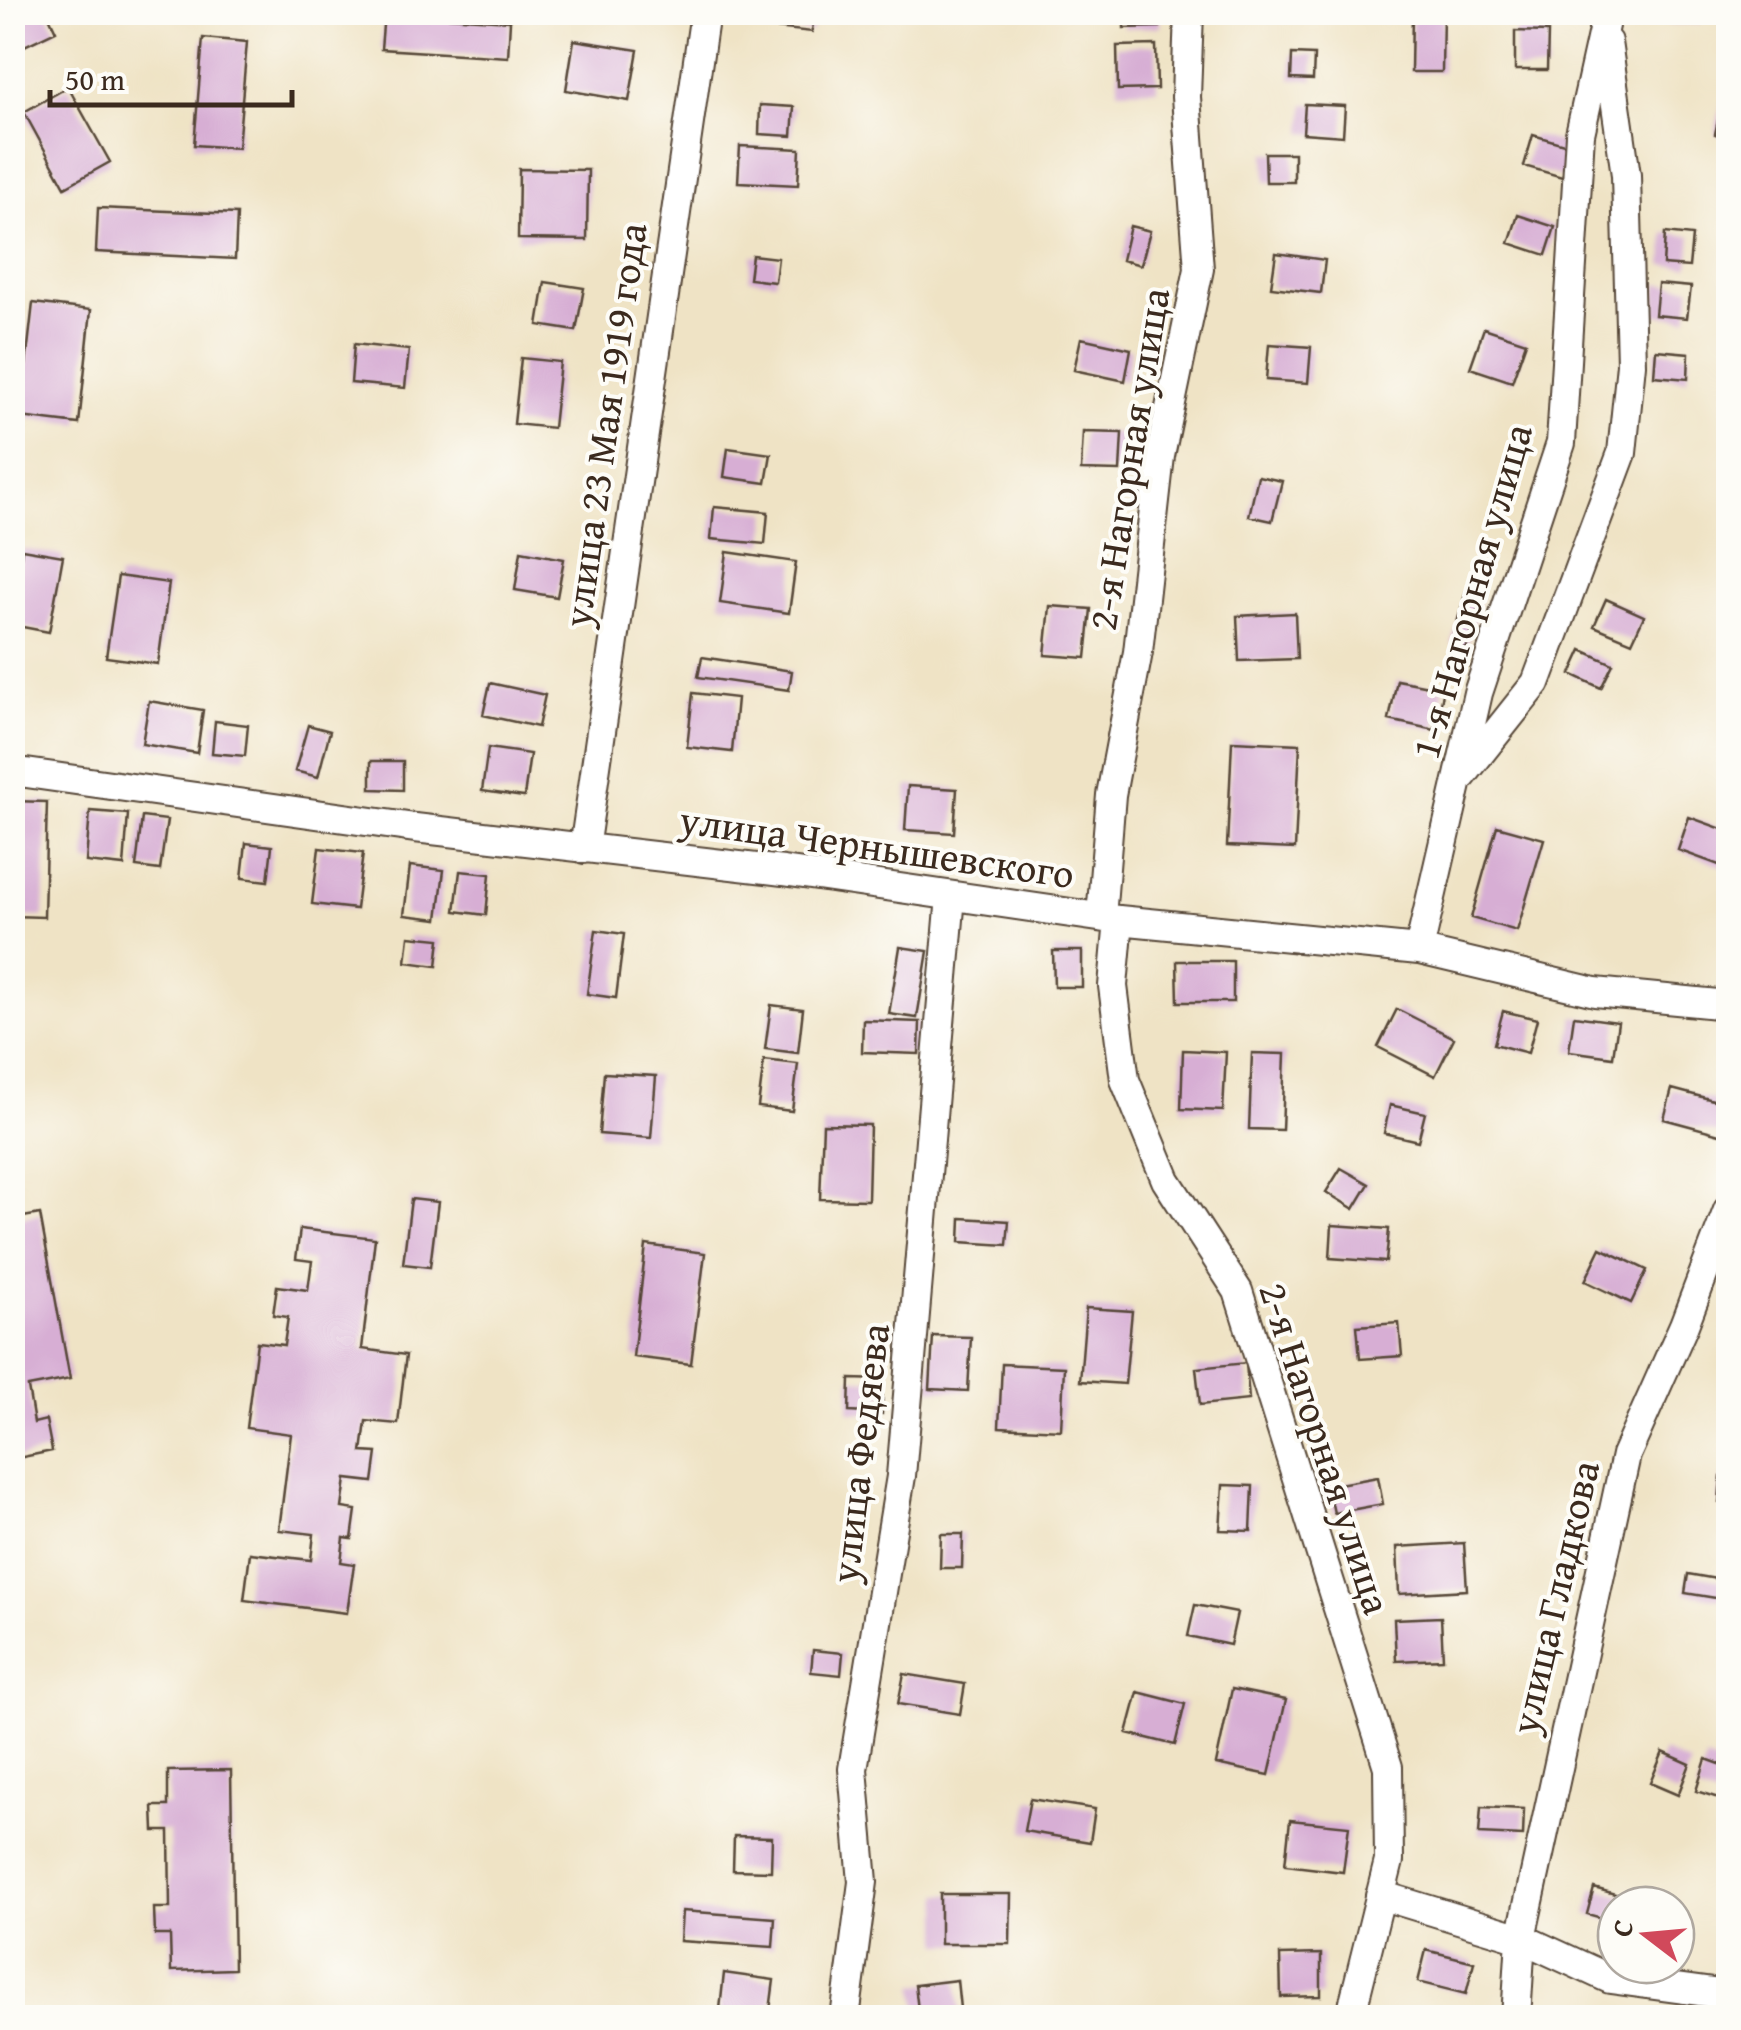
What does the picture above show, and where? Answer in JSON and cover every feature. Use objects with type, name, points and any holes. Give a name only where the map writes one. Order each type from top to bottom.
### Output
[{"type":"street","name":"улица 23 Мая 1919 года","points":[[584,849],[705,12]]},
{"type":"street","name":"2-я Нагорная улица","points":[[1188,12],[1186,97],[1199,269],[1160,456],[1138,652],[1111,795],[1113,986],[1124,1080],[1166,1180],[1238,1291],[1388,1767],[1389,1860],[1350,2018]]},
{"type":"street","name":"1-я Нагорная улица","points":[[1420,950],[1478,693],[1561,443],[1580,134],[1606,18]]},
{"type":"street","points":[[1458,781],[1536,683],[1622,453],[1631,364],[1626,175],[1606,18]]},
{"type":"street","name":"улица Чернышевского","points":[[12,771],[1110,919],[1420,950],[1594,992],[1728,1005]]},
{"type":"street","name":"улица Федяева","points":[[846,2018],[862,1882],[854,1768],[901,1476],[951,896]]},
{"type":"street","name":"улица Гладкова","points":[[1516,2018],[1521,1938],[1626,1455],[1684,1325],[1728,1210]]},
{"type":"street","points":[[1380,1895],[1521,1938],[1610,1980],[1728,1995]]},
{"type":"building","points":[[12,12],[47,12],[56,31],[12,52]]},
{"type":"building","points":[[776,12],[814,12],[812,32],[774,28]]},
{"type":"building","points":[[1124,12],[1160,12],[1160,27],[1124,28]]},
{"type":"building","points":[[1287,12],[1334,12],[1334,19]]},
{"type":"building","points":[[1412,12],[1443,12],[1442,72],[1411,72]]},
{"type":"building","points":[[1667,12],[1700,12],[1700,24],[1667,24]]},
{"type":"building","points":[[384,13],[510,21],[508,57],[381,49]]},
{"type":"building","points":[[1515,31],[1548,32],[1547,70],[1515,70]]},
{"type":"building","points":[[203,38],[247,42],[238,148],[194,145]]},
{"type":"building","points":[[574,40],[638,50],[629,101],[566,90]]},
{"type":"building","points":[[1156,45],[1157,89],[1118,90],[1117,46]]},
{"type":"building","points":[[1292,54],[1314,55],[1313,80],[1291,79]]},
{"type":"building","points":[[68,87],[110,162],[65,187],[24,112]]},
{"type":"building","points":[[1724,93],[1728,94],[1728,138],[1715,134]]},
{"type":"building","points":[[1305,104],[1345,106],[1343,136],[1303,133]]},
{"type":"building","points":[[760,105],[794,107],[792,136],[759,134]]},
{"type":"building","points":[[1533,135],[1571,146],[1562,177],[1524,166]]},
{"type":"building","points":[[740,146],[800,149],[798,185],[738,182]]},
{"type":"building","points":[[1265,153],[1294,153],[1294,182],[1266,182]]},
{"type":"building","points":[[519,169],[588,170],[587,240],[518,239]]},
{"type":"building","points":[[98,208],[237,214],[235,259],[96,252]]},
{"type":"building","points":[[1518,215],[1555,227],[1546,255],[1509,243]]},
{"type":"building","points":[[1130,226],[1150,231],[1141,265],[1122,260]]},
{"type":"building","points":[[1665,233],[1692,236],[1689,267],[1663,265]]},
{"type":"building","points":[[1276,253],[1325,260],[1321,293],[1271,287]]},
{"type":"building","points":[[752,255],[778,258],[775,282],[749,279]]},
{"type":"building","points":[[545,282],[584,288],[576,331],[538,325]]},
{"type":"building","points":[[1658,284],[1691,287],[1687,318],[1655,315]]},
{"type":"building","points":[[33,303],[91,310],[79,424],[20,417]]},
{"type":"building","points":[[1484,328],[1526,342],[1512,382],[1470,368]]},
{"type":"building","points":[[1081,338],[1131,349],[1125,381],[1074,370]]},
{"type":"building","points":[[354,344],[409,350],[405,388],[351,383]]},
{"type":"building","points":[[1269,344],[1311,347],[1308,383],[1266,380]]},
{"type":"building","points":[[1656,350],[1689,353],[1688,379],[1654,376]]},
{"type":"building","points":[[521,358],[560,362],[553,428],[514,424]]},
{"type":"building","points":[[1083,432],[1122,433],[1120,471],[1081,470]]},
{"type":"building","points":[[728,448],[771,454],[766,483],[724,477]]},
{"type":"building","points":[[1258,476],[1282,481],[1272,521],[1249,516]]},
{"type":"building","points":[[714,507],[768,512],[765,544],[711,539]]},
{"type":"building","points":[[22,549],[63,556],[49,632],[12,625]]},
{"type":"building","points":[[521,551],[564,559],[557,597],[515,590]]},
{"type":"building","points":[[727,552],[796,562],[789,613],[720,603]]},
{"type":"building","points":[[118,576],[169,583],[158,664],[106,657]]},
{"type":"building","points":[[1466,591],[1482,595],[1466,649],[1451,644]]},
{"type":"building","points":[[1606,599],[1644,616],[1632,642],[1594,626]]},
{"type":"building","points":[[1050,606],[1091,609],[1086,658],[1045,655]]},
{"type":"building","points":[[1295,613],[1297,659],[1239,661],[1237,616]]},
{"type":"building","points":[[1582,650],[1613,664],[1601,688],[1571,674]]},
{"type":"building","points":[[702,657],[792,671],[789,690],[698,677]]},
{"type":"building","points":[[1397,680],[1444,689],[1435,730],[1389,720]]},
{"type":"building","points":[[490,683],[545,695],[538,727],[483,715]]},
{"type":"building","points":[[693,693],[737,698],[732,752],[687,747]]},
{"type":"building","points":[[149,701],[203,710],[197,753],[142,744]]},
{"type":"building","points":[[215,721],[248,725],[245,756],[212,753]]},
{"type":"building","points":[[308,725],[330,731],[318,777],[295,771]]},
{"type":"building","points":[[1232,741],[1300,744],[1295,849],[1227,846]]},
{"type":"building","points":[[488,748],[530,754],[524,797],[482,791]]},
{"type":"building","points":[[371,761],[403,761],[403,790],[371,789]]},
{"type":"building","points":[[908,786],[957,789],[954,833],[905,830]]},
{"type":"building","points":[[12,801],[47,802],[44,917],[12,916]]},
{"type":"building","points":[[90,811],[128,814],[124,866],[86,862]]},
{"type":"building","points":[[142,817],[167,820],[160,870],[136,867]]},
{"type":"building","points":[[1689,817],[1728,831],[1727,868],[1678,850]]},
{"type":"building","points":[[1497,826],[1544,839],[1517,931],[1471,918]]},
{"type":"building","points":[[246,843],[272,846],[268,881],[242,878]]},
{"type":"building","points":[[319,848],[363,853],[356,909],[312,904]]},
{"type":"building","points":[[410,866],[444,870],[438,919],[404,915]]},
{"type":"building","points":[[460,871],[490,874],[486,915],[455,911]]},
{"type":"building","points":[[596,930],[624,934],[616,998],[587,994]]},
{"type":"building","points":[[409,936],[440,939],[437,966],[406,962]]},
{"type":"building","points":[[900,947],[928,951],[917,1018],[889,1014]]},
{"type":"building","points":[[1053,951],[1082,951],[1082,987],[1054,987]]},
{"type":"building","points":[[1177,961],[1233,961],[1233,1002],[1178,1002]]},
{"type":"building","points":[[771,1005],[803,1009],[798,1053],[765,1049]]},
{"type":"building","points":[[1397,1009],[1454,1038],[1435,1076],[1378,1047]]},
{"type":"building","points":[[1503,1011],[1537,1019],[1528,1053],[1494,1044]]},
{"type":"building","points":[[1574,1016],[1618,1022],[1613,1057],[1569,1051]]},
{"type":"building","points":[[863,1020],[920,1022],[919,1054],[862,1052]]},
{"type":"building","points":[[1183,1050],[1226,1052],[1223,1111],[1181,1109]]},
{"type":"building","points":[[1252,1053],[1285,1054],[1282,1130],[1249,1129]]},
{"type":"building","points":[[764,1060],[798,1064],[792,1111],[758,1107]]},
{"type":"building","points":[[604,1073],[656,1076],[651,1138],[599,1134]]},
{"type":"building","points":[[1672,1089],[1728,1104],[1723,1135],[1664,1119]]},
{"type":"building","points":[[1390,1105],[1425,1113],[1418,1141],[1384,1133]]},
{"type":"building","points":[[823,1124],[870,1125],[868,1200],[820,1199]]},
{"type":"building","points":[[1341,1168],[1369,1184],[1354,1209],[1326,1192]]},
{"type":"building","points":[[411,1199],[438,1202],[430,1267],[403,1264]]},
{"type":"building","points":[[40,1214],[70,1379],[28,1387],[34,1423],[46,1420],[52,1451],[18,1458],[19,1464],[12,1465],[12,1219]]},
{"type":"building","points":[[961,1218],[1009,1221],[1007,1245],[960,1242]]},
{"type":"building","points":[[1332,1225],[1389,1229],[1386,1262],[1330,1258]]},
{"type":"building","points":[[300,1229],[375,1238],[362,1349],[406,1355],[398,1424],[366,1421],[362,1452],[377,1453],[373,1482],[346,1479],[342,1508],[356,1510],[352,1539],[344,1538],[341,1562],[354,1564],[347,1613],[244,1600],[250,1553],[311,1560],[314,1534],[279,1530],[291,1434],[246,1428],[257,1342],[284,1345],[288,1317],[273,1315],[277,1286],[308,1290],[312,1261],[296,1259]]},
{"type":"building","points":[[646,1245],[705,1253],[691,1364],[633,1357]]},
{"type":"building","points":[[1601,1248],[1647,1270],[1631,1303],[1585,1281]]},
{"type":"building","points":[[1086,1308],[1132,1311],[1125,1384],[1080,1381]]},
{"type":"building","points":[[1399,1323],[1402,1356],[1360,1359],[1357,1326]]},
{"type":"building","points":[[933,1336],[971,1337],[968,1391],[930,1389]]},
{"type":"building","points":[[1246,1363],[1249,1400],[1200,1405],[1196,1368]]},
{"type":"building","points":[[1002,1364],[1064,1367],[1061,1430],[999,1427]]},
{"type":"building","points":[[850,1379],[883,1380],[882,1414],[849,1412]]},
{"type":"building","points":[[1721,1476],[1728,1477],[1728,1503],[1719,1502]]},
{"type":"building","points":[[1378,1477],[1383,1504],[1334,1513],[1328,1486]]},
{"type":"building","points":[[1223,1485],[1253,1486],[1251,1531],[1220,1530]]},
{"type":"building","points":[[941,1534],[963,1534],[962,1568],[940,1568]]},
{"type":"building","points":[[1464,1543],[1467,1590],[1399,1594],[1397,1547]]},
{"type":"building","points":[[1688,1574],[1728,1581],[1728,1600],[1685,1593]]},
{"type":"building","points":[[1195,1605],[1237,1613],[1230,1645],[1188,1636]]},
{"type":"building","points":[[1441,1617],[1443,1659],[1396,1661],[1394,1619]]},
{"type":"building","points":[[813,1650],[843,1653],[841,1675],[811,1672]]},
{"type":"building","points":[[904,1674],[965,1684],[960,1714],[898,1704]]},
{"type":"building","points":[[1232,1689],[1286,1700],[1269,1775],[1216,1764]]},
{"type":"building","points":[[1138,1692],[1185,1704],[1175,1745],[1127,1733]]},
{"type":"building","points":[[1663,1752],[1690,1764],[1678,1795],[1650,1783]]},
{"type":"building","points":[[1706,1759],[1728,1767],[1728,1801],[1696,1791]]},
{"type":"building","points":[[231,1770],[234,1969],[171,1971],[170,1935],[155,1935],[154,1908],[170,1908],[169,1831],[154,1831],[153,1806],[168,1806],[168,1771]]},
{"type":"building","points":[[1030,1799],[1095,1809],[1090,1842],[1024,1831]]},
{"type":"building","points":[[1481,1807],[1524,1809],[1523,1836],[1479,1834]]},
{"type":"building","points":[[1290,1820],[1349,1826],[1343,1872],[1285,1865]]},
{"type":"building","points":[[734,1836],[772,1837],[771,1871],[733,1870]]},
{"type":"building","points":[[1594,1888],[1596,1889],[1596,1916],[1587,1914]]},
{"type":"building","points":[[940,1894],[1011,1894],[1010,1944],[940,1944]]},
{"type":"building","points":[[682,1911],[775,1918],[773,1947],[680,1941]]},
{"type":"building","points":[[1426,1950],[1474,1962],[1466,1994],[1418,1982]]},
{"type":"building","points":[[1321,1954],[1321,1996],[1281,1997],[1280,1955]]},
{"type":"building","points":[[724,1973],[774,1980],[769,2018],[719,2018]]},
{"type":"building","points":[[957,1980],[961,2018],[919,2018],[915,1985]]}]
